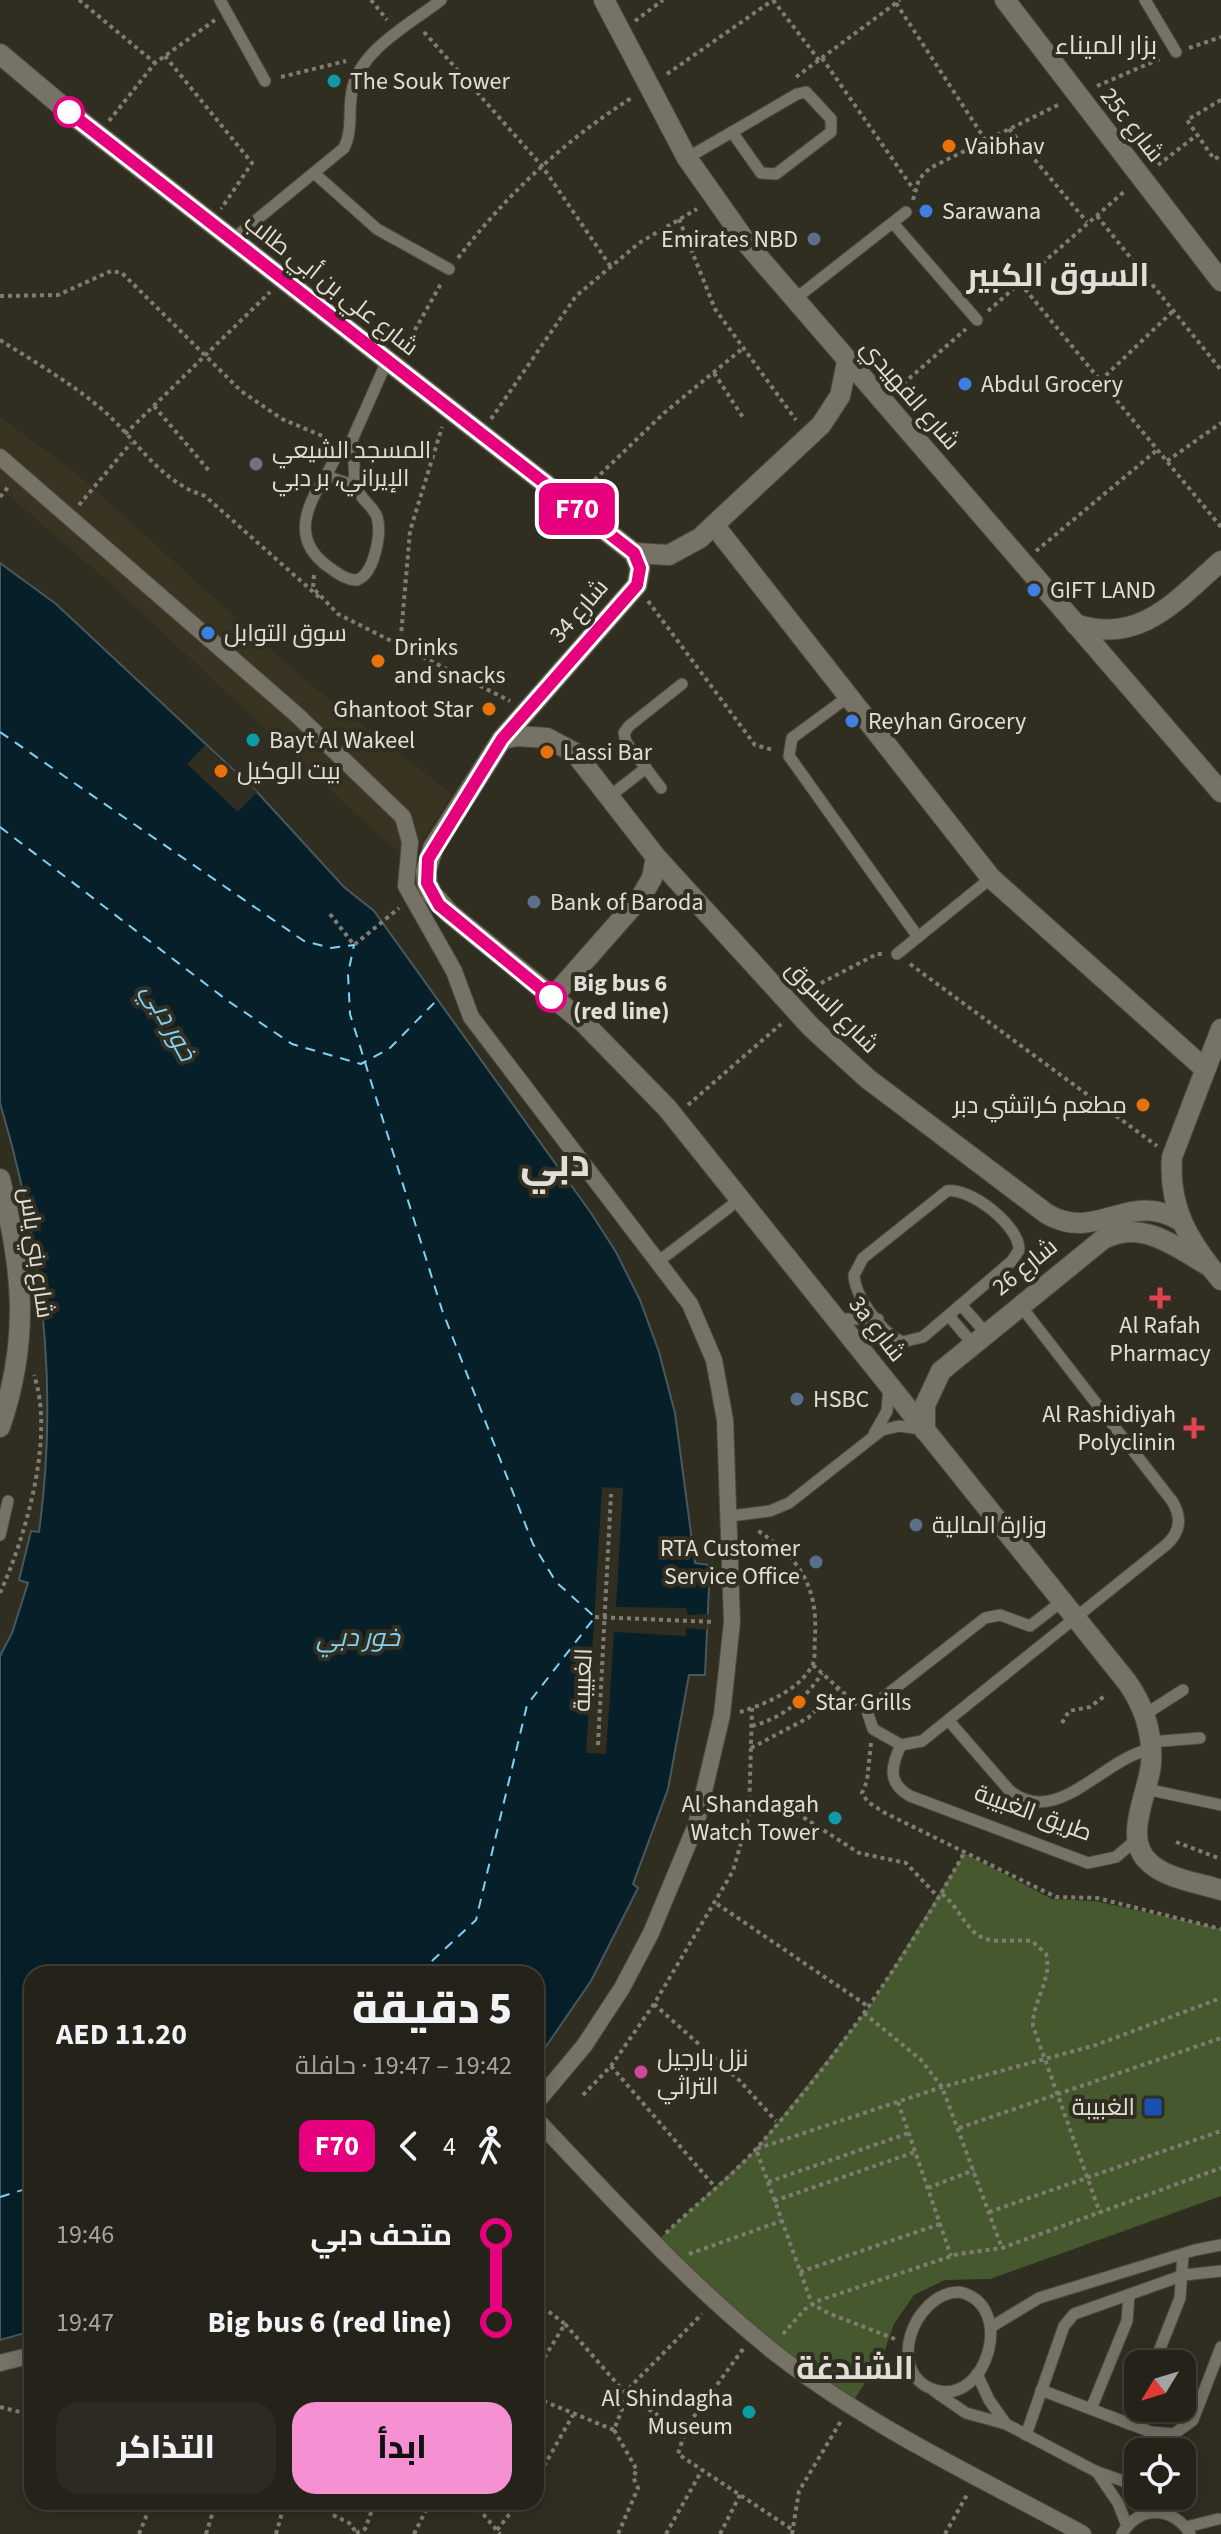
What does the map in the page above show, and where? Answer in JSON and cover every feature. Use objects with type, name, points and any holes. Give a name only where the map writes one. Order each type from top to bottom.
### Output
[{"type":"street","name":"شارع الفهيدي","points":[[604,0],[687,158],[714,199],[847,362],[1221,792]]},
{"type":"street","name":"25c شارع","points":[[1005,0],[1221,281]]},
{"type":"street","name":"شارع علي بن أبي طالب","points":[[0,54],[98,135],[634,553]]},
{"type":"street","points":[[634,553],[651,557],[669,555],[686,549],[714,525],[832,412],[847,362]]},
{"type":"street","points":[[0,457],[297,715],[403,817],[410,842],[406,886],[454,971],[471,1017],[690,1304],[714,1360],[725,1420],[730,1516],[732,1622],[722,1715],[696,1825],[651,1933],[584,2046],[544,2094]]},
{"type":"street","points":[[714,525],[991,878],[1205,1069]]},
{"type":"street","name":"شارع 34","points":[[449,913],[432,894],[426,871],[428,859],[502,739],[637,585],[640,568],[634,553]]},
{"type":"street","points":[[1075,624],[1107,631],[1139,627],[1167,610],[1221,561]]},
{"type":"street","name":"شارع السوق","points":[[502,739],[532,736],[562,744],[575,753],[656,857],[784,1000],[839,1054],[1047,1214],[1073,1225],[1088,1225],[1146,1208],[1179,1220]]},
{"type":"street","points":[[552,998],[641,897],[652,878],[656,857]]},
{"type":"street","name":"3a شارع","points":[[449,913],[600,1039],[667,1108],[1074,1620],[1127,1682],[1144,1715],[1150,1746],[1137,1839]]},
{"type":"street","points":[[1215,1273],[1179,1220],[1173,1197],[1172,1157],[1221,1029]]},
{"type":"street","name":"شارع بني ياس","points":[[0,1179],[11,1221],[21,1298],[21,1344],[13,1389],[0,1427]]},
{"type":"street","name":"شارع 26","points":[[925,1431],[925,1405],[933,1381],[979,1338],[1084,1253],[1125,1231],[1150,1233],[1215,1273]]},
{"type":"street","points":[[1137,1839],[1142,1854],[1160,1871],[1221,1890]]},
{"type":"street","points":[[544,2127],[672,2260],[771,2349],[850,2406],[1083,2534]]},
{"type":"street","points":[[0,2363],[24,2357]]},
{"type":"lane","points":[[220,0],[265,81]]},
{"type":"lane","points":[[232,240],[338,155],[348,139],[353,87],[372,54],[441,0]]},
{"type":"lane","points":[[1145,0],[1176,52]]},
{"type":"lane","points":[[687,158],[732,132],[802,92],[814,97],[832,123],[827,135],[771,176],[761,173],[732,132]]},
{"type":"lane","points":[[314,173],[377,229],[449,269]]},
{"type":"lane","points":[[795,299],[906,212]]},
{"type":"lane","points":[[893,223],[977,320]]},
{"type":"lane","points":[[349,448],[355,460],[356,486],[374,511],[378,523],[369,573],[350,580],[321,562],[307,542],[304,520],[312,496],[338,454],[349,448],[391,364]]},
{"type":"lane","points":[[326,476],[356,486]]},
{"type":"lane","points":[[661,788],[626,742],[626,729],[682,684]]},
{"type":"lane","points":[[848,697],[792,738],[787,750],[792,762],[918,937]]},
{"type":"lane","points":[[610,796],[646,768]]},
{"type":"lane","points":[[897,954],[991,878]]},
{"type":"lane","points":[[955,1190],[969,1195],[1014,1230],[1019,1243],[1012,1261],[949,1316],[923,1337],[910,1343],[895,1339],[855,1285],[857,1266],[940,1196],[955,1190]]},
{"type":"lane","points":[[659,1261],[740,1199]]},
{"type":"lane","points":[[961,1305],[979,1338]]},
{"type":"lane","points":[[1020,1305],[1172,1501],[1179,1520],[1173,1539],[1074,1620],[949,1721],[922,1741],[901,1745],[873,1729],[868,1714],[877,1702],[985,1618],[1000,1615],[1030,1626],[1044,1644]]},
{"type":"lane","points":[[949,1316],[979,1338]]},
{"type":"lane","points":[[836,1319],[878,1319]]},
{"type":"lane","points":[[874,1435],[887,1411],[889,1386]]},
{"type":"lane","points":[[730,1516],[770,1511],[789,1503],[874,1435],[899,1426],[925,1431]]},
{"type":"lane","points":[[0,1535],[8,1501]]},
{"type":"lane","points":[[1030,1626],[1061,1602]]},
{"type":"lane","points":[[1144,1715],[1183,1690]]},
{"type":"lane","name":"طريق الغبيبة","points":[[949,1721],[1009,1790],[1017,1797],[1038,1804],[1059,1799],[1117,1760],[1150,1746]]},
{"type":"lane","points":[[1150,1746],[1200,1738]]},
{"type":"lane","name":"طريق الغبيبة","points":[[901,1745],[892,1771],[897,1786],[910,1796],[1088,1863],[1116,1857],[1137,1839]]},
{"type":"lane","points":[[1146,1789],[1221,1805]]},
{"type":"lane","points":[[991,2327],[1039,2298],[1221,2245]]},
{"type":"lane","points":[[1160,2350],[1177,2310],[1184,2275],[1183,2254]]},
{"type":"lane","points":[[1026,2435],[1069,2320],[1081,2310],[1184,2275],[1221,2271]]},
{"type":"lane","points":[[932,2389],[957,2389],[977,2374],[987,2356],[991,2327],[987,2310],[975,2298],[950,2292],[934,2299],[920,2313],[909,2344],[913,2372],[932,2389],[966,2413],[1006,2424],[1097,2472],[1124,2481]]},
{"type":"lane","points":[[1091,2409],[1127,2321],[1129,2295]]},
{"type":"lane","points":[[1041,2390],[1166,2435],[1187,2426],[1196,2413],[1221,2347]]},
{"type":"lane","points":[[977,2374],[989,2400],[1006,2424]]},
{"type":"lane","points":[[1097,2472],[1118,2503],[1124,2530],[1142,2514],[1171,2515]]},
{"type":"lane","points":[[1166,2510],[1188,2530],[1218,2519]]},
{"type":"path","points":[[79,0],[155,63]]},
{"type":"path","points":[[371,0],[398,34]]},
{"type":"path","points":[[620,32],[663,0]]},
{"type":"path","points":[[391,364],[449,269],[491,215],[542,166],[592,123],[650,87],[773,0],[820,59],[915,191],[919,179],[930,168],[1077,96],[1176,52],[1221,37]]},
{"type":"path","points":[[896,3],[986,141]]},
{"type":"path","points":[[98,135],[155,63],[227,11]]},
{"type":"path","points":[[414,21],[542,166],[611,267]]},
{"type":"path","points":[[265,81],[372,54]]},
{"type":"path","points":[[165,56],[252,163],[215,219]]},
{"type":"path","points":[[1221,100],[1187,120],[1214,159],[1221,156]]},
{"type":"path","points":[[1009,129],[1088,223]]},
{"type":"path","points":[[882,402],[1140,178],[1197,135]]},
{"type":"path","points":[[485,427],[576,296],[639,243],[714,199]]},
{"type":"path","points":[[1097,216],[1221,370]]},
{"type":"path","points":[[679,219],[715,309],[809,437]]},
{"type":"path","points":[[0,296],[68,294],[117,271],[127,276],[205,356],[260,406],[304,430],[349,448]]},
{"type":"path","points":[[125,434],[284,280]]},
{"type":"path","points":[[1020,283],[1221,527]]},
{"type":"path","points":[[1100,381],[1173,311]]},
{"type":"path","points":[[0,340],[86,396],[131,443],[189,491],[205,496],[338,614],[528,709]]},
{"type":"path","points":[[574,499],[664,413],[742,349]]},
{"type":"path","points":[[714,373],[744,419]]},
{"type":"path","points":[[154,406],[211,473]]},
{"type":"path","points":[[400,647],[413,515],[448,410]]},
{"type":"path","points":[[1167,461],[1221,423]]},
{"type":"path","points":[[70,516],[131,443]]},
{"type":"path","points":[[1022,563],[1157,450]]},
{"type":"path","points":[[320,598],[312,579],[321,562]]},
{"type":"path","points":[[637,585],[755,745],[767,751],[787,750]]},
{"type":"path","points":[[330,914],[354,945],[382,921]]},
{"type":"path","points":[[897,954],[1172,1157]]},
{"type":"path","points":[[0,1593],[39,1471],[42,1434],[37,1381],[21,1344]]},
{"type":"path","name":"الغبيبة","points":[[598,1745],[611,1494]]},
{"type":"path","points":[[722,1715],[752,1708],[794,1686],[813,1665],[816,1613],[804,1571],[774,1541],[730,1516]]},
{"type":"path","name":"الغبيبة","points":[[595,1617],[732,1622]]},
{"type":"path","points":[[813,1665],[868,1714]]},
{"type":"path","points":[[752,1726],[779,1716],[798,1703],[822,1673]]},
{"type":"path","points":[[751,1748],[808,1718],[838,1688]]},
{"type":"path","points":[[1062,1723],[1069,1711],[1090,1707],[1106,1695]]},
{"type":"path","points":[[583,2095],[611,2066],[654,2004],[717,1904],[740,1853],[750,1804],[752,1708]]},
{"type":"path","points":[[873,1729],[867,1781],[862,1793],[868,1802],[1056,1897],[1097,1898],[1221,1929]]},
{"type":"path","points":[[750,1804],[792,1810],[859,1853],[906,1863],[955,1905],[976,1934],[992,1940],[1032,1941],[1046,1954],[1047,1973],[1032,2016],[1044,2059],[1100,2213]]},
{"type":"path","points":[[1176,1842],[1221,1859]]},
{"type":"path","points":[[655,2243],[756,2149],[869,2007],[941,1896],[964,1853]]},
{"type":"path","points":[[717,1904],[869,2007]]},
{"type":"path","points":[[756,2149],[942,2087],[1096,2045],[1221,1998]]},
{"type":"path","points":[[654,2004],[739,2080],[776,2122]]},
{"type":"path","points":[[864,2013],[921,2060],[942,2087],[1002,2248]]},
{"type":"path","points":[[959,2128],[1221,2038]]},
{"type":"path","points":[[611,2066],[715,2187]]},
{"type":"path","points":[[898,2102],[951,2256]]},
{"type":"path","points":[[989,2212],[1221,2131]]},
{"type":"path","points":[[767,2182],[909,2133]]},
{"type":"path","points":[[756,2149],[812,2304],[909,2344]]},
{"type":"path","points":[[774,2201],[916,2152]]},
{"type":"path","points":[[771,2349],[812,2304],[951,2256],[1002,2248],[1221,2168]]},
{"type":"path","points":[[928,2188],[974,2170]]},
{"type":"path","points":[[672,2260],[781,2221]]},
{"type":"path","points":[[800,2272],[940,2224]]},
{"type":"path","points":[[614,2430],[631,2386],[715,2301]]},
{"type":"path","points":[[544,2308],[565,2324],[627,2395],[685,2433]]},
{"type":"path","points":[[544,2358],[565,2324]]},
{"type":"path","points":[[754,2334],[685,2433],[678,2454],[793,2532],[799,2491],[850,2406]]},
{"type":"path","points":[[544,2402],[614,2430],[637,2470],[633,2477],[638,2488],[618,2534]]},
{"type":"path","points":[[0,2407],[24,2413]]},
{"type":"path","points":[[544,2466],[573,2415]]},
{"type":"path","points":[[666,2534],[702,2470]]},
{"type":"path","points":[[945,2534],[977,2477]]},
{"type":"path","points":[[720,2534],[740,2495]]},
{"type":"path","points":[[139,2534],[149,2510]]},
{"type":"path","points":[[206,2534],[214,2510]]},
{"type":"path","points":[[276,2534],[283,2510]]},
{"type":"path","points":[[333,2515],[351,2524],[357,2534],[365,2529],[372,2510]]},
{"type":"path","points":[[414,2534],[426,2510]]},
{"type":"path","points":[[480,2510],[498,2532],[513,2510]]},
{"type":"shaded area","name":"سوق التوابل","points":[[0,417],[75,472],[306,681],[452,794],[412,858],[386,842],[111,584],[0,488]]},
{"type":"green space","points":[[964,1853],[1052,1899],[1095,1901],[1221,1929],[1221,2196],[990,2279],[945,2280],[914,2295],[894,2324],[883,2355],[850,2406],[771,2349],[655,2243],[756,2149],[869,2007]]},
{"type":"water","name":"خور دبي","points":[[0,563],[56,604],[257,792],[344,887],[374,911],[591,1213],[616,1252],[640,1300],[659,1352],[675,1413],[695,1563],[710,1565],[705,1675],[689,1675],[668,1789],[633,1884],[638,1888],[591,1981],[544,2049],[544,1966],[24,1966],[24,2333],[0,2340],[0,1656],[12,1633],[28,1583],[19,1580],[31,1531],[39,1532],[45,1478],[47,1369],[43,1316],[27,1209],[0,1103]]},
{"type":"pier","points":[[205,745],[257,792],[238,812],[187,764]]},
{"type":"pier","points":[[602,1487],[623,1488],[616,1607],[686,1608],[688,1615],[709,1614],[707,1630],[686,1628],[686,1636],[614,1632],[606,1754],[586,1753]]},
{"type":"ferry route","points":[[0,732],[304,941],[331,948],[354,945],[348,974],[350,1014],[442,1310],[533,1544],[556,1582],[595,1617],[527,1705],[476,1920],[427,1966]]},
{"type":"ferry route","points":[[0,827],[228,1001],[292,1044],[361,1064],[390,1048],[439,998]]},
{"type":"ferry route","points":[[0,2197],[24,2190]]},
{"type":"bus line","name":"F70","points":[[69,112],[634,553],[638,560],[640,577],[637,585],[502,739],[428,859],[427,883],[439,905],[551,997]]},
{"type":"place","name":"The Souk Tower","points":[[334,81]]},
{"type":"place","name":"Vaibhav","points":[[949,146]]},
{"type":"place","name":"Sarawana","points":[[926,211]]},
{"type":"place","name":"Emirates NBD","points":[[814,239]]},
{"type":"place","name":"Abdul Grocery","points":[[965,384]]},
{"type":"place","name":"المسجد الشيعي الإيراني، بر دبي","points":[[256,464]]},
{"type":"place","name":"GIFT LAND","points":[[1034,590]]},
{"type":"place","name":"سوق التوابل","points":[[208,633]]},
{"type":"place","name":"Drinks and snacks","points":[[378,661]]},
{"type":"place","name":"Ghantoot Star","points":[[489,709]]},
{"type":"place","name":"Reyhan Grocery","points":[[852,721]]},
{"type":"place","name":"Bayt Al Wakeel","points":[[253,740]]},
{"type":"place","name":"Lassi Bar","points":[[547,752]]},
{"type":"place","name":"بيت الوكيل","points":[[221,771]]},
{"type":"place","name":"Bank of Baroda","points":[[534,902]]},
{"type":"place","name":"Big bus 6 (red line)","points":[[551,997]]},
{"type":"place","name":"مطعم كراتشي دبر","points":[[1143,1105]]},
{"type":"place","name":"Al Rafah Pharmacy","points":[[1160,1298]]},
{"type":"place","name":"HSBC","points":[[797,1399]]},
{"type":"place","name":"Al Rashidiyah Polyclinin","points":[[1194,1428]]},
{"type":"place","name":"وزارة المالية","points":[[916,1525]]},
{"type":"place","name":"RTA Customer Service Office","points":[[816,1562]]},
{"type":"place","name":"Star Grills","points":[[799,1702]]},
{"type":"place","name":"Al Shandagah Watch Tower","points":[[835,1818]]},
{"type":"place","name":"نزل بارجيل التراثي","points":[[641,2072]]},
{"type":"place","name":"الغبيبة","points":[[1153,2107]]},
{"type":"place","name":"Al Shindagha Museum","points":[[749,2412]]},
{"type":"district","name":"بزار الميناء","points":[[1106,45]]},
{"type":"district","name":"السوق الكبير","points":[[1058,276]]},
{"type":"district","name":"دبي","points":[[555,1163]]},
{"type":"district","name":"الشندغة","points":[[855,2369]]}]
